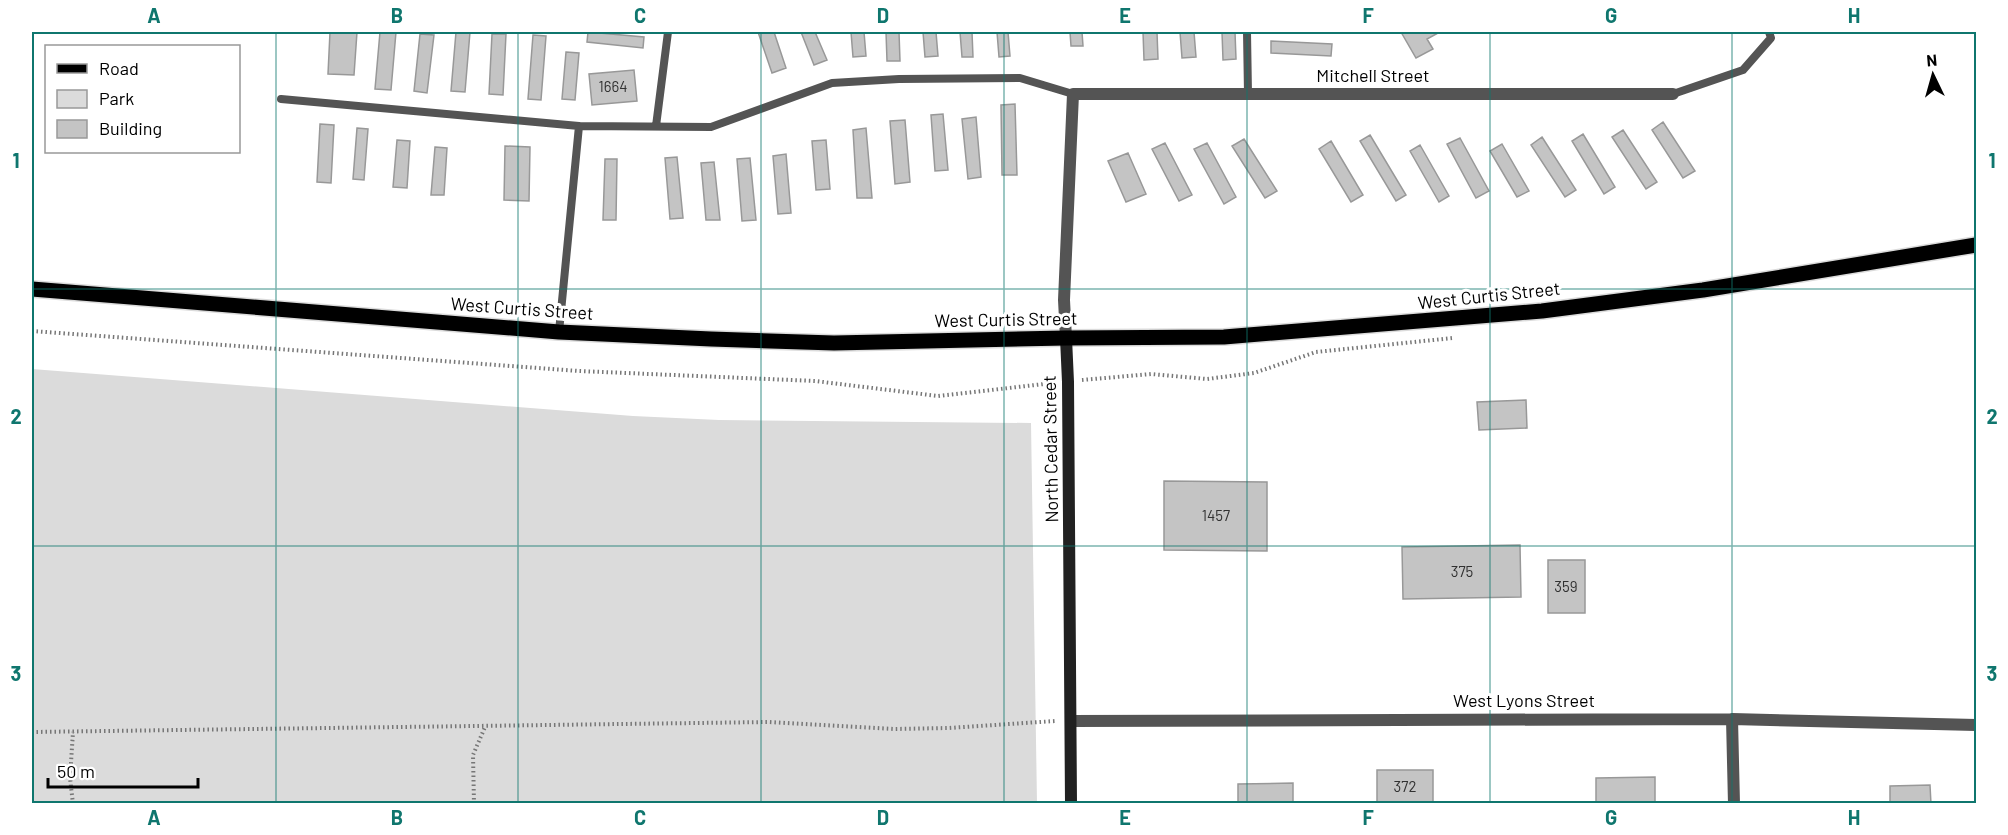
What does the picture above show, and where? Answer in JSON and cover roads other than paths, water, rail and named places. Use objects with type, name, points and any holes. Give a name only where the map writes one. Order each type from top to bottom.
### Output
[{"type":"main road","name":"West Curtis Street","points":[[32,289],[559,332],[834,343],[1224,337],[1542,311],[1703,290],[1977,245]]},
{"type":"street","name":"Mitchell Street","points":[[1073,94],[1673,94]]},
{"type":"street","name":"North Cedar Street","points":[[1071,804],[1068,382],[1064,300],[1073,94]]},
{"type":"street","name":"West Lyons Street","points":[[1071,721],[1732,718],[1977,725]]},
{"type":"street","points":[[1732,718],[1734,804]]},
{"type":"lane","points":[[656,126],[668,32]]},
{"type":"lane","points":[[1247,32],[1248,94]]},
{"type":"lane","points":[[1673,94],[1743,70],[1771,38],[1769,32]]},
{"type":"lane","points":[[281,99],[579,126],[711,127],[832,83],[899,79],[1020,78],[1073,94]]},
{"type":"lane","points":[[559,332],[579,126]]}]
